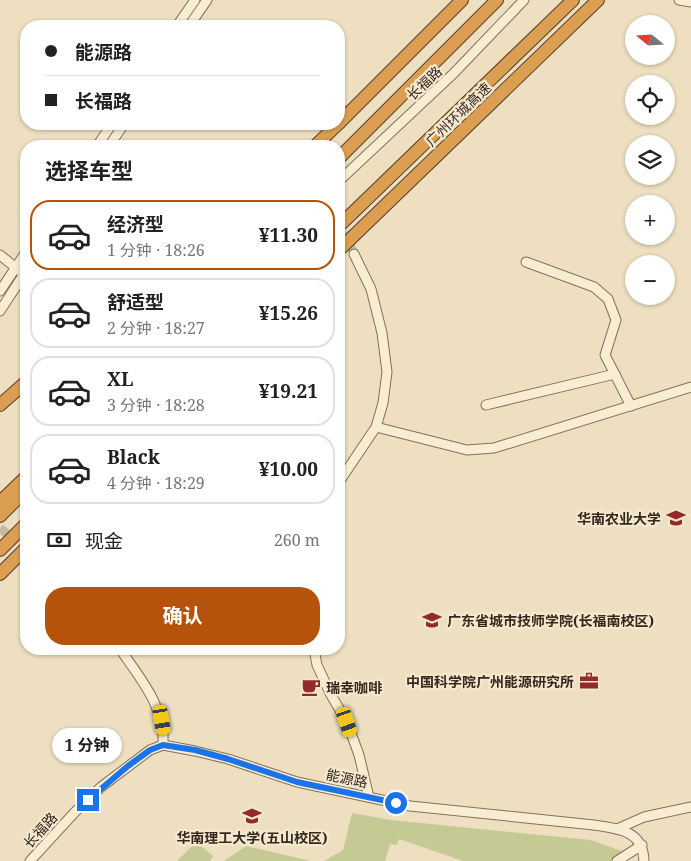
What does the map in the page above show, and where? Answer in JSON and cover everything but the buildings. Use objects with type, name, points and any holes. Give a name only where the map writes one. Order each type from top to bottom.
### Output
[{"type":"highway","points":[[345,116],[462,0]]},
{"type":"highway","points":[[345,152],[497,0]]},
{"type":"highway","name":"广州环城高速","points":[[345,220],[573,0]]},
{"type":"highway","name":"广州环城高速","points":[[345,244],[598,0]]},
{"type":"highway","points":[[321,140],[331,130]]},
{"type":"highway","points":[[0,405],[20,387]]},
{"type":"highway","points":[[0,502],[20,487]]},
{"type":"highway","points":[[0,516],[20,489]]},
{"type":"highway","points":[[0,550],[20,530]]},
{"type":"highway","points":[[0,574],[20,554]]},
{"type":"street","points":[[181,20],[195,0]]},
{"type":"street","points":[[193,20],[207,0]]},
{"type":"street","name":"长福路","points":[[345,175],[454,73],[524,0]]},
{"type":"street","points":[[679,0],[691,2]]},
{"type":"street","points":[[345,473],[376,427],[383,403],[387,372],[382,333],[371,289],[354,254]]},
{"type":"street","points":[[0,256],[20,270]]},
{"type":"street","points":[[0,291],[20,262]]},
{"type":"street","points":[[526,262],[594,286],[608,299],[616,320],[605,355],[632,406]]},
{"type":"street","points":[[0,311],[20,281]]},
{"type":"street","points":[[486,405],[615,374]]},
{"type":"street","points":[[376,427],[467,450],[494,448],[691,387]]},
{"type":"street","points":[[124,655],[147,688],[162,720],[163,745]]},
{"type":"street","points":[[316,655],[331,695],[347,722],[359,756],[369,797]]},
{"type":"street","name":"长福路","points":[[30,861],[101,787],[150,750],[163,745]]},
{"type":"street","name":"能源路","points":[[163,745],[195,750],[240,762],[297,782],[410,806],[594,824],[630,834],[642,845]]},
{"type":"street","points":[[617,829],[644,816],[691,807]]},
{"type":"street","points":[[617,861],[642,845],[644,861]]},
{"type":"green space","points":[[352,813],[391,820],[591,840],[630,854],[615,861],[463,861],[399,839],[397,845],[390,844],[385,861],[324,861],[343,850]]},
{"type":"green space","points":[[196,842],[213,856],[210,861],[177,861]]},
{"type":"green space","points":[[246,846],[311,861],[224,861]]},
{"type":"tunnel","points":[[345,234],[354,254]]},
{"type":"tunnel","points":[[0,528],[20,544]]},
{"type":"place","name":"华南农业大学","points":[[676,518]]},
{"type":"place","name":"广东省城市技师学院(长福南校区)","points":[[432,620]]},
{"type":"place","name":"中国科学院广州能源研究所","points":[[589,681]]},
{"type":"place","name":"瑞幸咖啡","points":[[311,687]]},
{"type":"place","name":"华南理工大学(五山校区)","points":[[252,816]]},
{"type":"route","points":[[88,800],[128,766],[150,750],[163,745],[195,750],[240,762],[297,782],[396,803]]}]
